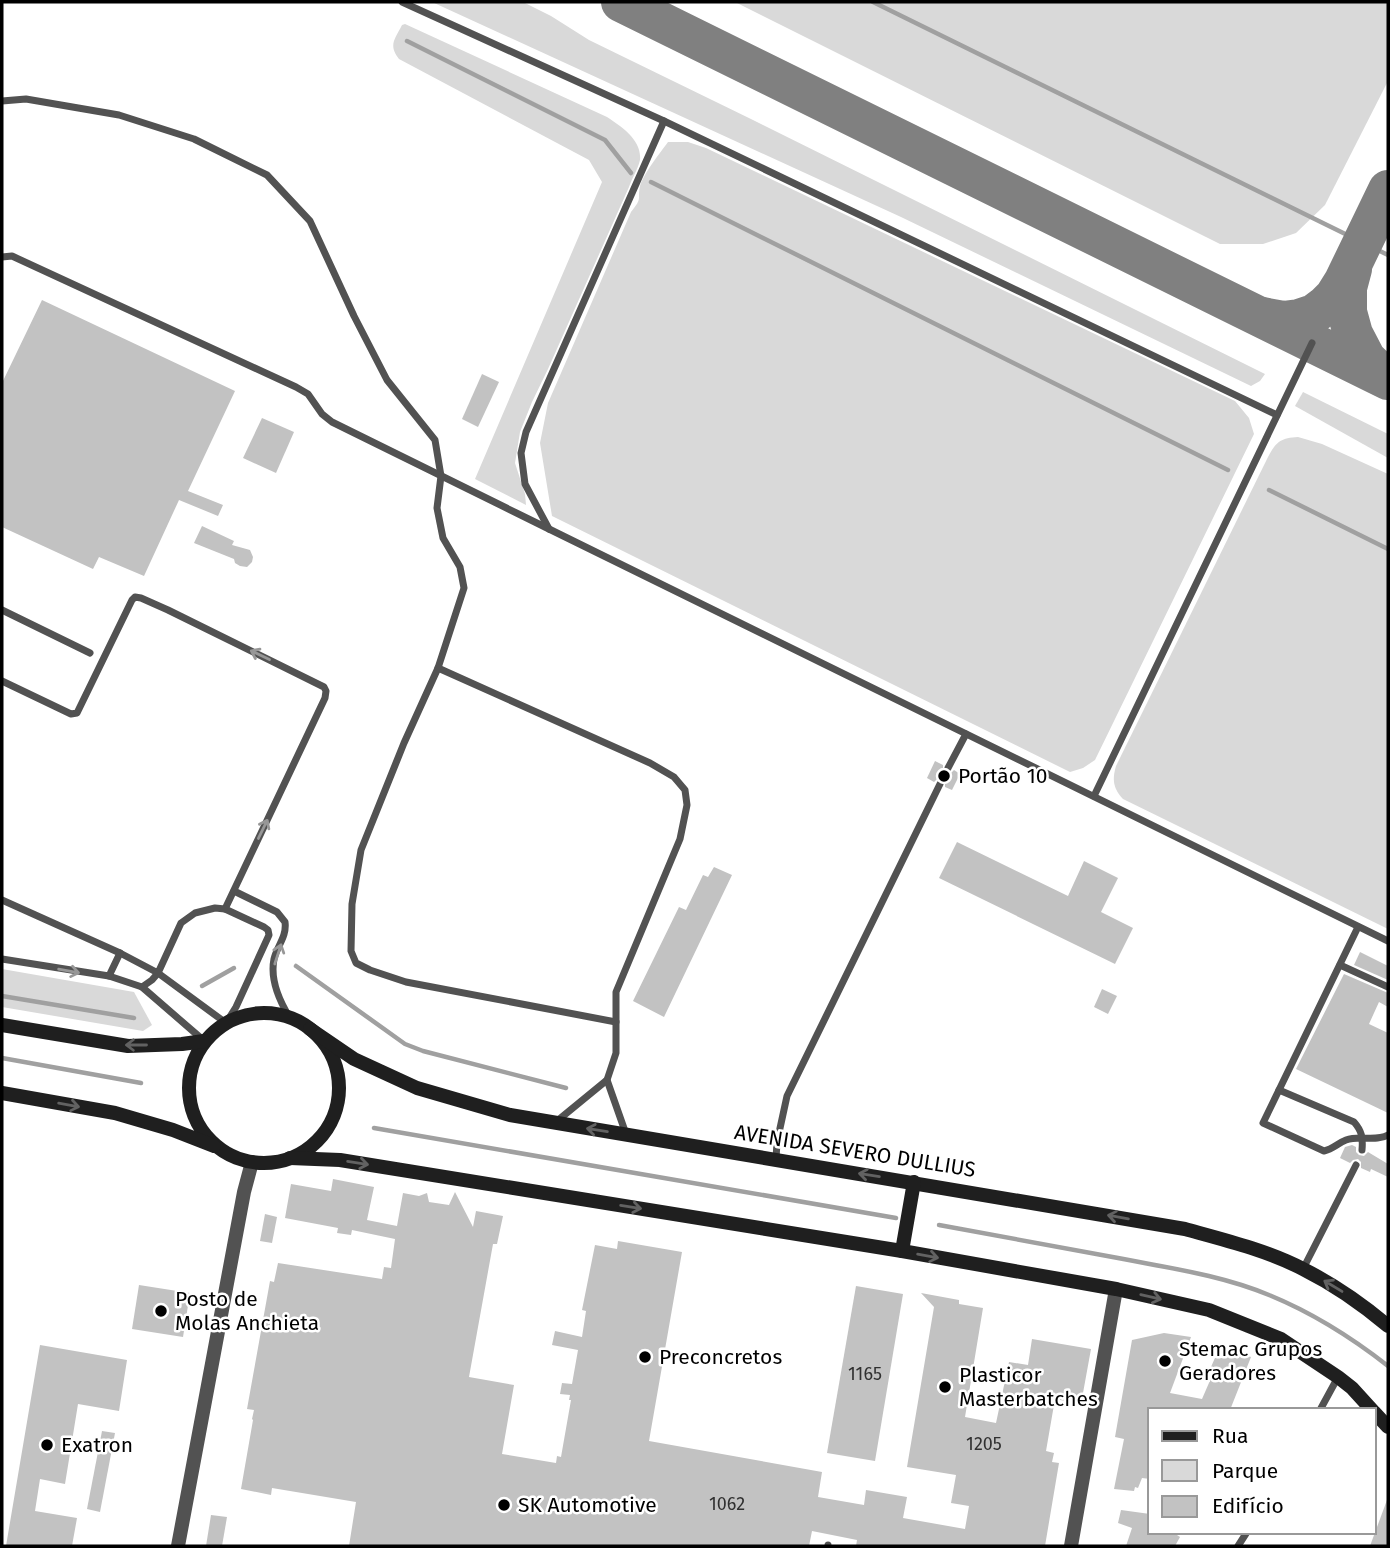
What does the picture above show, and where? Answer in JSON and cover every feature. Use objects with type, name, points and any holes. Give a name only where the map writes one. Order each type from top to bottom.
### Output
[{"type":"main road","points":[[221,1149],[207,1137],[197,1122],[191,1105],[191,1069],[204,1041],[226,1023],[245,1015],[268,1013],[290,1018],[310,1029],[325,1044],[334,1062],[339,1082],[338,1102],[331,1121],[320,1137],[306,1150],[290,1158]]},
{"type":"main road","points":[[2,1025],[128,1046],[204,1041]]},
{"type":"main road","name":"AVENIDA SEVERO DULLIUS","points":[[310,1029],[355,1059],[417,1088],[510,1115],[1185,1229],[1242,1244],[1303,1269],[1361,1304],[1388,1326]]},
{"type":"main road","points":[[2,1093],[115,1113],[173,1130],[252,1162],[290,1158],[340,1160],[902,1251],[1116,1289],[1209,1310],[1281,1339],[1338,1377],[1370,1408]]},
{"type":"main road","points":[[902,1251],[914,1182]]},
{"type":"main road","points":[[1376,1414],[1388,1427]]},
{"type":"street","points":[[178,1546],[241,1205],[252,1162]]},
{"type":"street","points":[[1071,1546],[1116,1289]]},
{"type":"lane","points":[[402,2],[664,121],[1276,415]]},
{"type":"lane","points":[[2,101],[26,99],[119,115],[194,139],[267,175],[310,221],[387,380],[435,440],[441,476],[438,508],[443,538],[460,567],[464,588],[438,668],[361,849],[352,904],[351,951],[356,963],[406,982],[615,1022]]},
{"type":"lane","points":[[549,529],[525,484],[521,453],[526,432],[664,121]]},
{"type":"lane","points":[[2,257],[12,256],[296,387],[308,394],[322,414],[332,422],[1388,941]]},
{"type":"lane","points":[[1094,796],[1312,343]]},
{"type":"lane","points":[[2,681],[71,714],[77,713],[135,597],[324,687],[325,698],[225,909]]},
{"type":"lane","points":[[2,610],[90,653]]},
{"type":"lane","points":[[438,668],[650,763],[674,777],[685,790],[687,805],[680,839],[615,992],[616,1053],[607,1080],[555,1123]]},
{"type":"lane","points":[[947,768],[967,734]]},
{"type":"lane","points":[[776,1159],[776,1142],[787,1096],[940,785]]},
{"type":"lane","points":[[234,891],[284,918],[286,928],[274,961],[274,974],[280,999],[290,1018]]},
{"type":"lane","points":[[2,900],[158,973],[226,1023],[269,935],[268,930],[225,909],[205,909],[195,913],[181,923],[158,973],[142,987]]},
{"type":"lane","points":[[1359,927],[1263,1123],[1325,1151],[1349,1139],[1388,1135]]},
{"type":"lane","points":[[109,976],[120,953]]},
{"type":"lane","points":[[2,959],[109,976],[142,987],[204,1041]]},
{"type":"lane","points":[[1340,965],[1388,987]]},
{"type":"lane","points":[[607,1080],[626,1134]]},
{"type":"lane","points":[[1279,1090],[1354,1122],[1363,1138],[1362,1150]]},
{"type":"lane","points":[[1303,1269],[1356,1165]]},
{"type":"lane","points":[[1321,1408],[1338,1377]]},
{"type":"green space","points":[[432,2],[523,2],[589,40],[1265,374],[1251,386],[901,217]]},
{"type":"green space","points":[[735,2],[1388,2],[1388,81],[1325,205],[1296,233],[1263,244],[1220,244]]},
{"type":"green space","points":[[405,24],[607,117],[630,135],[640,153],[636,170],[520,432],[515,463],[526,505],[475,479],[602,182],[589,160],[399,59],[393,46],[402,25]]},
{"type":"green space","points":[[668,142],[688,142],[706,148],[1235,401],[1249,418],[1254,434],[1095,760],[1070,772],[552,516],[540,443],[548,403],[638,201],[642,181]]},
{"type":"green space","points":[[1303,392],[1388,434],[1388,458],[1295,406]]},
{"type":"green space","points":[[1298,437],[1322,444],[1388,474],[1388,929],[1123,799],[1114,784],[1116,766],[1268,457],[1279,442]]},
{"type":"green space","points":[[2,969],[134,992],[152,1025],[143,1031],[2,1007]]},
{"type":"building","points":[[42,300],[235,391],[188,491],[223,505],[218,516],[179,500],[144,576],[99,557],[93,569],[2,527],[2,383]]},
{"type":"building","points":[[482,374],[499,382],[478,427],[462,419]]},
{"type":"building","points":[[262,418],[294,432],[276,473],[243,458]]},
{"type":"building","points":[[202,526],[234,541],[232,545],[250,550],[252,562],[247,567],[240,566],[234,559],[194,543]]},
{"type":"building","name":"Portão 10","points":[[935,761],[943,765],[946,774],[954,770],[960,774],[952,790],[945,787],[942,778],[934,782],[927,778]]},
{"type":"building","points":[[957,842],[1068,896],[1084,861],[1118,878],[1101,912],[1133,928],[1115,964],[939,878]]},
{"type":"building","points":[[714,867],[732,875],[664,1017],[633,1001],[679,907],[686,910],[703,875],[708,877]]},
{"type":"building","points":[[1360,952],[1388,966],[1388,980],[1354,965]]},
{"type":"building","points":[[1344,974],[1388,993],[1388,1007],[1379,1002],[1369,1024],[1388,1033],[1388,1113],[1296,1069]]},
{"type":"building","points":[[1102,989],[1117,996],[1108,1014],[1094,1007]]},
{"type":"building","points":[[1345,1147],[1356,1147],[1359,1155],[1364,1156],[1368,1152],[1388,1164],[1388,1177],[1371,1169],[1370,1172],[1361,1168],[1358,1159],[1350,1163],[1340,1158]]},
{"type":"building","points":[[333,1179],[374,1187],[367,1220],[397,1226],[403,1193],[419,1196],[427,1193],[429,1202],[449,1205],[455,1192],[473,1227],[476,1211],[503,1216],[497,1244],[493,1244],[469,1377],[514,1385],[502,1454],[556,1463],[557,1456],[561,1457],[571,1400],[570,1395],[560,1394],[562,1383],[572,1384],[578,1350],[552,1345],[555,1331],[582,1337],[586,1311],[582,1310],[595,1245],[617,1249],[618,1241],[682,1252],[649,1441],[822,1472],[818,1497],[864,1505],[866,1490],[907,1497],[903,1518],[965,1529],[969,1506],[951,1503],[956,1475],[907,1467],[934,1307],[921,1293],[959,1300],[959,1304],[983,1308],[965,1417],[996,1423],[1009,1362],[1028,1365],[1032,1339],[1091,1349],[1081,1404],[1055,1399],[1046,1451],[1054,1453],[1052,1462],[1059,1463],[1045,1546],[856,1546],[857,1540],[812,1531],[809,1546],[349,1546],[356,1502],[272,1488],[271,1495],[241,1489],[254,1410],[247,1409],[270,1281],[274,1282],[278,1263],[382,1279],[384,1267],[391,1268],[395,1239],[352,1230],[351,1235],[337,1233],[338,1228],[285,1218],[291,1184],[331,1191]]},
{"type":"building","points":[[265,1214],[277,1217],[272,1243],[260,1241]]},
{"type":"building","name":"Posto de Molas Anchieta","points":[[139,1285],[190,1293],[183,1337],[132,1329]]},
{"type":"building","points":[[856,1286],[903,1294],[875,1461],[827,1453]]},
{"type":"building","points":[[1164,1333],[1191,1337],[1170,1393],[1202,1399],[1215,1369],[1211,1367],[1221,1344],[1251,1357],[1231,1408],[1148,1408],[1148,1479],[1142,1478],[1134,1491],[1114,1489],[1124,1439],[1115,1437],[1132,1340]]},
{"type":"building","name":"Exatron","points":[[40,1345],[127,1360],[119,1411],[78,1404],[65,1484],[40,1479],[35,1511],[77,1518],[72,1546],[6,1546]]},
{"type":"building","points":[[102,1431],[115,1433],[100,1512],[87,1509]]},
{"type":"building","points":[[1387,1500],[1388,1546],[1370,1546]]},
{"type":"building","points":[[1121,1510],[1148,1514],[1148,1534],[1177,1534],[1180,1537],[1175,1546],[1126,1546],[1132,1528],[1118,1523]]},
{"type":"building","points":[[211,1515],[227,1517],[222,1546],[206,1546]]},
{"type":"waterway","points":[[873,2],[1388,255]]},
{"type":"waterway","points":[[407,41],[605,140],[631,173]]},
{"type":"waterway","points":[[651,182],[1228,470]]},
{"type":"waterway","points":[[1269,490],[1388,549]]},
{"type":"waterway","points":[[296,966],[405,1044],[566,1088]]},
{"type":"waterway","points":[[202,986],[234,968]]},
{"type":"waterway","points":[[2,996],[134,1018]]},
{"type":"waterway","points":[[2,1058],[141,1083]]},
{"type":"waterway","points":[[374,1128],[896,1218]]},
{"type":"waterway","points":[[939,1225],[1232,1282],[1269,1295],[1316,1318],[1388,1366]]},
{"type":"taxiway","points":[[621,2],[1388,380]]},
{"type":"taxiway","points":[[1262,317],[1283,321],[1299,319],[1314,314],[1334,297],[1388,190]]},
{"type":"taxiway","points":[[1352,269],[1347,288],[1347,312],[1353,334],[1366,359],[1384,376]]},
{"type":"place","name":"Portão 10","points":[[944,776]]},
{"type":"place","name":"Posto de Molas Anchieta","points":[[161,1311]]},
{"type":"place","name":"Preconcretos","points":[[645,1357]]},
{"type":"place","name":"Stemac Grupos Geradores","points":[[1165,1361]]},
{"type":"place","name":"Plasticor Masterbatches","points":[[945,1387]]},
{"type":"place","name":"Exatron","points":[[47,1445]]},
{"type":"place","name":"SK Automotive","points":[[504,1505]]}]
